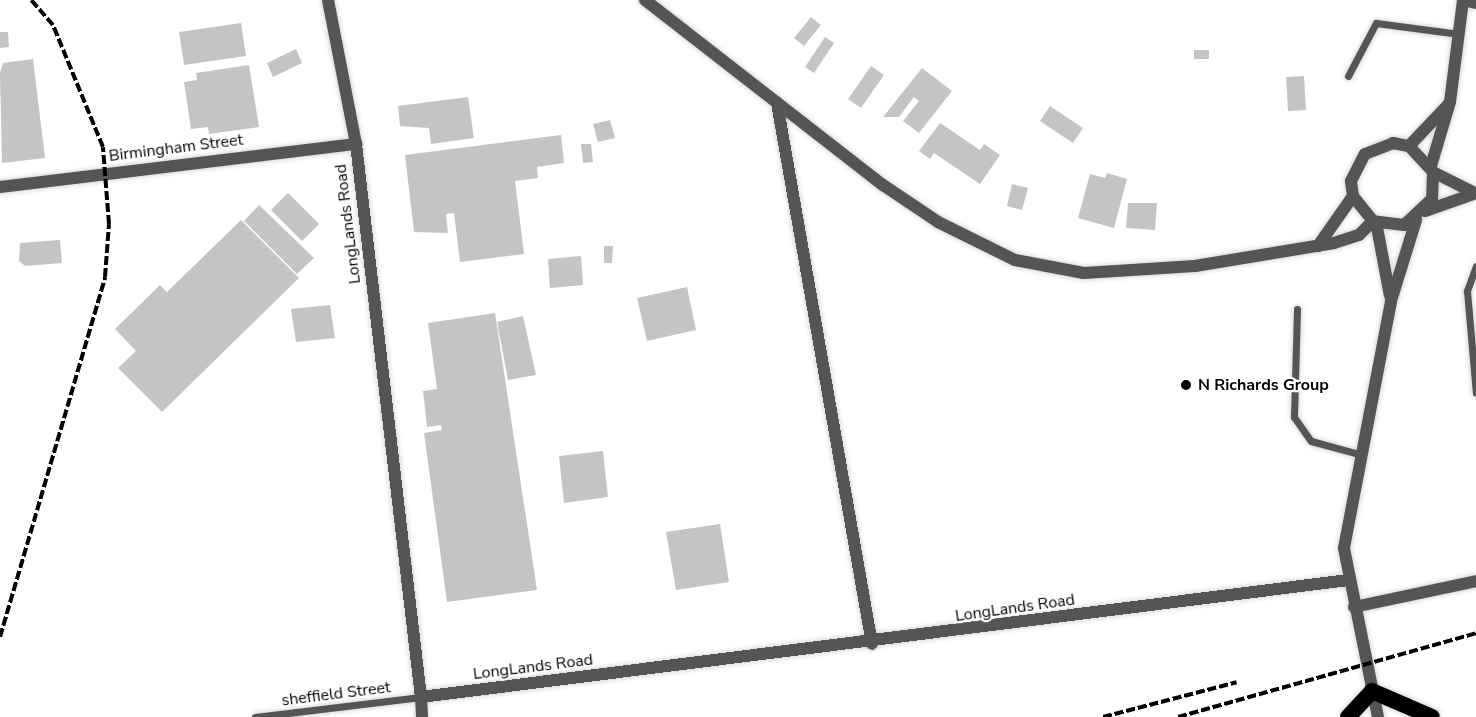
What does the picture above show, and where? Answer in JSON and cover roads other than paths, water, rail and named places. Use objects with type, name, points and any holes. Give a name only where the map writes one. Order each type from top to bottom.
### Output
[{"type":"highway","points":[[1348,717],[1372,692],[1432,717]]},
{"type":"street","name":"LongLands Road","points":[[328,0],[356,144],[421,697],[872,644],[1348,580]]},
{"type":"street","points":[[645,0],[777,103],[938,222],[1015,260],[1084,273],[1125,272],[1317,247],[1359,235],[1375,222]]},
{"type":"street","points":[[1378,717],[1348,580],[1347,513],[1391,301],[1416,220],[1425,211],[1434,192],[1432,169],[1450,102],[1463,0],[1476,3]]},
{"type":"street","points":[[1408,146],[1450,102]]},
{"type":"street","points":[[777,103],[872,644]]},
{"type":"street","name":"Birmingham Street","points":[[0,187],[356,144]]},
{"type":"street","points":[[1391,301],[1375,222],[1353,196],[1351,181],[1365,154],[1378,146],[1408,146],[1432,169],[1476,193]]},
{"type":"street","points":[[1425,211],[1476,193]]},
{"type":"street","points":[[1317,247],[1353,196]]},
{"type":"street","points":[[1375,222],[1392,226],[1416,220]]},
{"type":"street","points":[[1354,608],[1476,581]]},
{"type":"street","points":[[421,697],[422,717]]},
{"type":"lane","points":[[1348,76],[1376,23],[1459,34]]},
{"type":"lane","points":[[1476,266],[1467,291],[1476,393]]},
{"type":"lane","points":[[1297,309],[1294,417],[1311,441],[1359,454]]},
{"type":"lane","name":"sheffield Street","points":[[255,717],[421,697]]},
{"type":"railway","points":[[0,637],[105,277],[109,224],[103,147],[53,25],[31,0]]},
{"type":"railway","points":[[1178,717],[1476,633]]},
{"type":"railway","points":[[1103,717],[1237,682]]},
{"type":"place","name":"N Richards Group","points":[[1186,385]]}]
